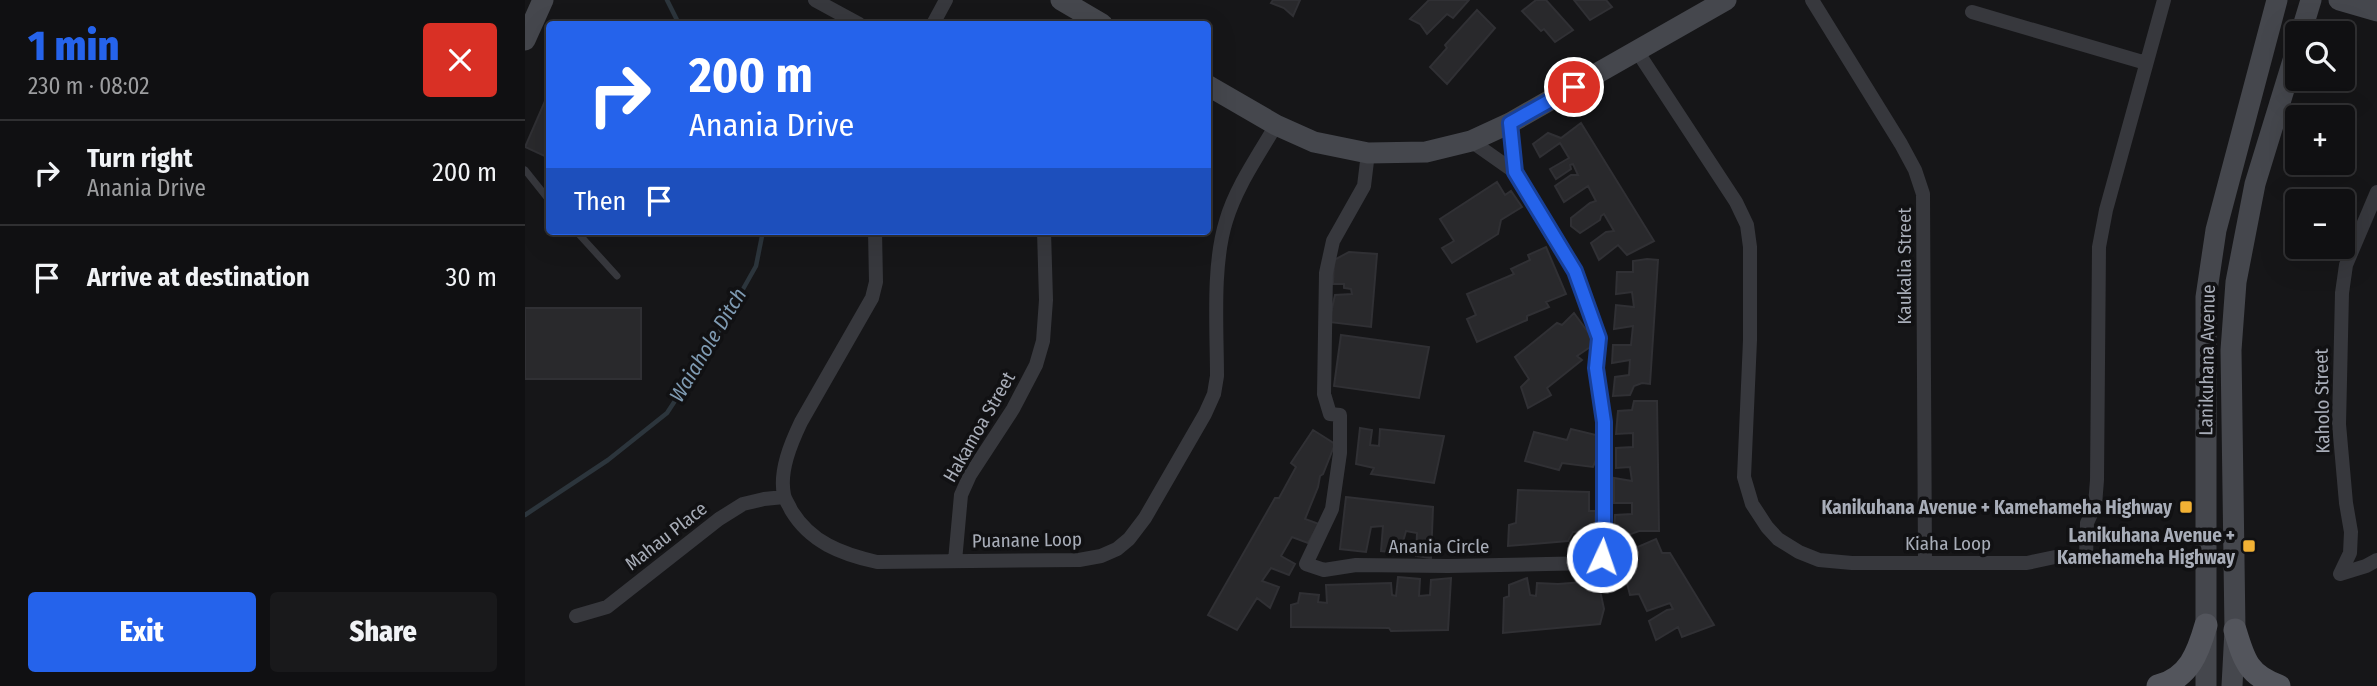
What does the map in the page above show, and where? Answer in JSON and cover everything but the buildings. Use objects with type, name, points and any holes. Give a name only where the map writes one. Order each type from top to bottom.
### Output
[{"type":"main road","points":[[525,40],[543,0]]},
{"type":"main road","points":[[1061,0],[1097,21]]},
{"type":"main road","points":[[1211,87],[1276,125],[1314,142],[1369,153],[1426,152],[1471,141],[1510,123],[1726,0]]},
{"type":"main road","name":"Lanikuhana Avenue","points":[[2206,686],[2206,297],[2216,230],[2277,0]]},
{"type":"main road","points":[[2305,21],[2311,0]]},
{"type":"main road","points":[[2340,0],[2377,11]]},
{"type":"main road","name":"Lanikuhana Avenue","points":[[2232,686],[2235,630],[2231,350],[2236,282],[2255,184],[2285,86]]},
{"type":"main road","points":[[2158,686],[2179,677],[2190,665],[2199,651],[2206,625]]},
{"type":"main road","points":[[2235,630],[2242,654],[2252,671],[2279,686]]},
{"type":"street","points":[[815,0],[854,21]]},
{"type":"street","points":[[935,21],[946,0]]},
{"type":"street","name":"Kaukalia Street","points":[[1812,0],[1901,144],[1915,170],[1923,194],[1925,562]]},
{"type":"street","name":"Kiaha Loop","points":[[1637,51],[1736,202],[1747,225],[1750,247],[1750,326],[1744,477],[1752,505],[1766,527],[1778,539],[1819,560],[1852,563],[2027,563],[2055,557],[2085,557],[2087,523],[2095,505],[2097,480],[2099,247],[2106,210],[2164,0]]},
{"type":"street","points":[[1972,12],[2146,63]]},
{"type":"street","name":"Anania Circle","points":[[1510,123],[1515,172]]},
{"type":"street","name":"Puanane Loop","points":[[784,497],[800,525],[818,540],[850,556],[877,562],[1079,560],[1101,556],[1129,539],[1145,518],[1214,394],[1217,376],[1220,240],[1226,218],[1240,187],[1276,125]]},
{"type":"street","name":"Anania Circle","points":[[1369,153],[1364,186],[1333,241],[1326,273],[1324,394],[1330,414],[1340,415],[1340,453],[1332,509],[1306,565],[1324,570],[1356,565],[1593,563],[1602,557],[1604,537],[1604,422],[1596,368],[1599,338],[1575,271],[1515,172],[1471,141]]},
{"type":"street","name":"Kaholo Street","points":[[2377,192],[2346,265],[2342,293],[2339,424],[2351,532],[2350,553],[2340,573],[2377,560]]},
{"type":"street","points":[[784,497],[783,478],[791,443],[872,298],[876,282],[875,235]]},
{"type":"street","name":"Hakamoa Street","points":[[955,561],[961,495],[970,475],[1013,409],[1036,365],[1043,341],[1046,300],[1044,235]]},
{"type":"street","name":"Mahau Place","points":[[576,616],[607,607],[719,519],[743,505],[784,497]]},
{"type":"lane","points":[[525,170],[546,196]]},
{"type":"lane","points":[[580,235],[617,276]]},
{"type":"waterway","name":"Waiahole Ditch","points":[[667,0],[678,21]]},
{"type":"waterway","name":"Waiahole Ditch","points":[[525,515],[608,460],[667,413],[711,346],[756,266],[762,235]]},
{"type":"place","name":"Kanikuhana Avenue + Kamehameha Highway","points":[[2186,507]]},
{"type":"place","name":"Lanikuhana Avenue + Kamehameha Highway","points":[[2249,546]]},
{"type":"route","points":[[1574,87],[1510,123],[1515,172],[1575,271],[1599,338],[1596,368],[1604,422],[1602,557]]}]
